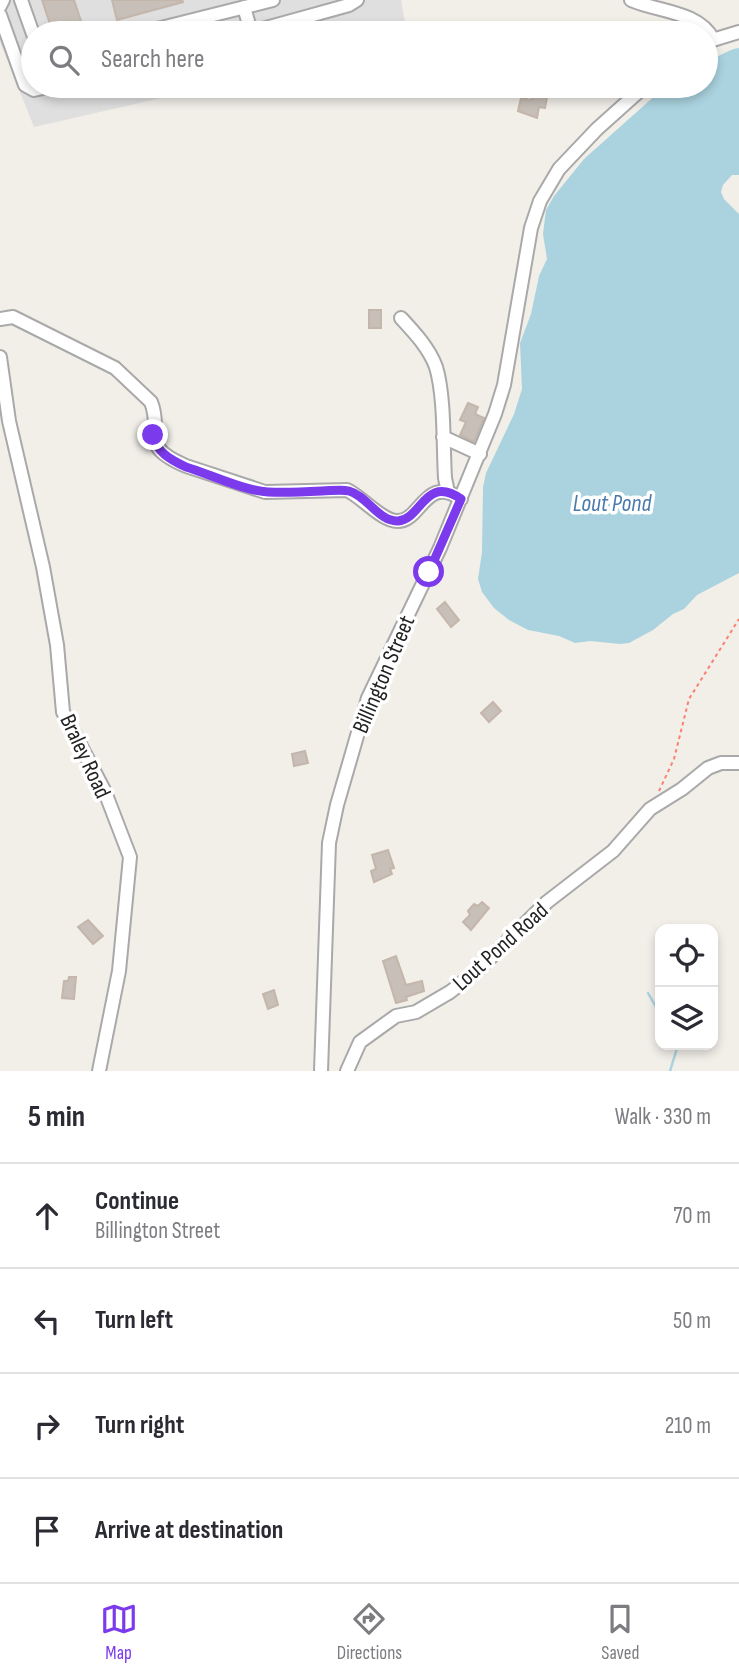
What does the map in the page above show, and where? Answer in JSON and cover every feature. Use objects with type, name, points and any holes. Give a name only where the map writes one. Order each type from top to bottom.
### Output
[{"type":"street","points":[[0,6],[3,0]]},
{"type":"street","points":[[21,0],[28,21]]},
{"type":"street","points":[[189,21],[273,0]]},
{"type":"street","points":[[292,21],[349,5],[356,0]]},
{"type":"street","points":[[631,0],[695,21]]},
{"type":"street","points":[[244,7],[247,21]]},
{"type":"street","points":[[0,15],[21,74]]},
{"type":"street","points":[[718,38],[739,32]]},
{"type":"street","name":"Billington Street","points":[[321,1071],[327,854],[337,805],[368,698],[461,499],[499,403],[531,228],[540,201],[550,181],[564,163],[631,98]]},
{"type":"street","points":[[0,319],[13,317],[115,368],[151,402],[154,408],[153,435],[158,449],[186,467],[265,492],[347,490],[389,520],[398,522],[407,519],[420,504],[438,492],[448,492],[461,499]]},
{"type":"street","points":[[401,318],[426,347],[435,365],[439,382],[448,492]]},
{"type":"street","name":"Braley Road","points":[[0,357],[9,421],[56,635],[63,712],[105,792],[130,857],[119,971],[99,1071]]},
{"type":"street","points":[[443,437],[480,454]]},
{"type":"street","name":"Lout Pond Road","points":[[347,1071],[360,1042],[396,1016],[416,1012],[450,992],[477,971],[548,902],[613,851],[650,809],[682,789],[708,768],[721,762],[739,763]]},
{"type":"path","points":[[650,809],[674,759],[689,699],[739,619]]},
{"type":"shaded area","points":[[0,0],[401,0],[405,21],[21,21],[21,94],[0,42]]},
{"type":"shaded area","points":[[22,98],[161,98],[34,127]]},
{"type":"water","name":"Lout Pond","points":[[739,48],[739,175],[732,175],[723,185],[721,192],[724,199],[739,214],[739,573],[697,595],[684,609],[629,643],[575,643],[559,636],[528,630],[494,608],[482,592],[478,579],[482,552],[483,487],[486,473],[514,414],[522,389],[520,343],[531,314],[539,276],[547,259],[543,234],[546,210],[584,159],[652,98],[718,98],[718,56]]},
{"type":"building","points":[[42,0],[74,0],[81,21],[49,21]]},
{"type":"building","points":[[112,0],[182,0],[183,2],[117,20]]},
{"type":"building","points":[[521,98],[547,98],[545,108],[539,107],[537,118],[518,111]]},
{"type":"building","points":[[369,310],[381,310],[381,328],[369,328]]},
{"type":"building","points":[[468,403],[478,407],[475,414],[484,418],[474,442],[460,435],[466,422],[460,420]]},
{"type":"building","points":[[445,602],[459,620],[451,627],[437,609]]},
{"type":"building","points":[[493,702],[501,711],[489,722],[481,713]]},
{"type":"building","points":[[305,751],[308,763],[294,766],[292,754]]},
{"type":"building","points":[[388,850],[394,868],[390,869],[392,874],[374,882],[371,871],[376,869],[372,855]]},
{"type":"building","points":[[482,902],[489,908],[471,930],[463,922],[470,915],[468,911],[474,904],[478,906]]},
{"type":"building","points":[[88,920],[103,936],[93,944],[78,927]]},
{"type":"building","points":[[396,956],[406,985],[422,981],[424,991],[396,1003],[383,961]]},
{"type":"building","points":[[69,977],[76,977],[74,999],[62,998],[64,981],[68,981]]},
{"type":"building","points":[[274,990],[278,1005],[268,1009],[263,994]]},
{"type":"waterway","points":[[648,993],[655,1005]]},
{"type":"waterway","points":[[670,1071],[676,1050]]},
{"type":"route","points":[[153,435],[158,449],[186,467],[265,492],[347,490],[389,520],[398,522],[407,519],[420,504],[438,492],[453,493],[461,499],[429,572]]}]
